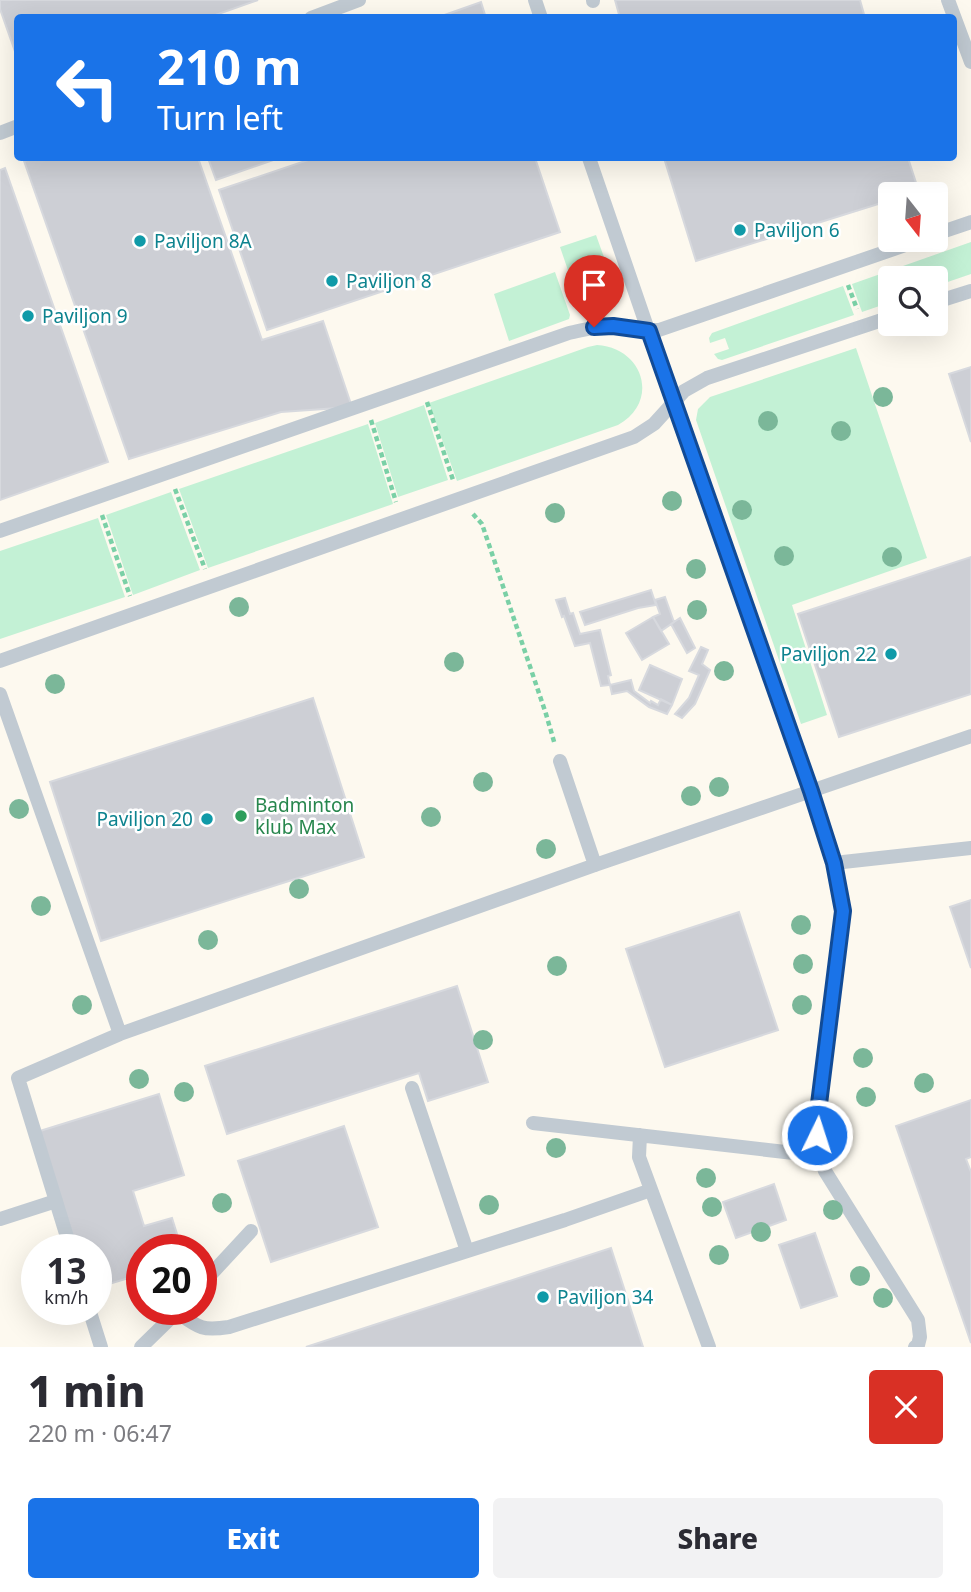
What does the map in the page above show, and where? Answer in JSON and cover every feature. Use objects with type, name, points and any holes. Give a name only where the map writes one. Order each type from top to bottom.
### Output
[{"type":"lane","points":[[322,14],[359,0]]},
{"type":"lane","points":[[957,24],[971,62]]},
{"type":"lane","points":[[590,161],[834,863],[843,911],[817,1120],[817,1147],[825,1171],[918,1320],[920,1337],[915,1347]]},
{"type":"lane","points":[[948,230],[971,222]]},
{"type":"lane","points":[[0,531],[582,330],[613,326],[659,330],[885,252]]},
{"type":"lane","points":[[948,298],[971,291]]},
{"type":"lane","points":[[0,661],[634,437],[654,424],[684,391],[707,378],[878,322]]},
{"type":"lane","points":[[0,694],[120,1034]]},
{"type":"lane","points":[[66,1234],[18,1078],[120,1034],[595,865],[971,736]]},
{"type":"lane","points":[[560,761],[595,865]]},
{"type":"lane","points":[[834,863],[971,848]]},
{"type":"lane","points":[[412,1088],[467,1251]]},
{"type":"lane","points":[[533,1123],[820,1156]]},
{"type":"lane","points":[[639,1135],[639,1157],[709,1347]]},
{"type":"lane","points":[[196,1325],[199,1328],[213,1329],[229,1327],[651,1190]]},
{"type":"lane","points":[[0,1219],[56,1200]]},
{"type":"lane","points":[[217,1268],[251,1231]]},
{"type":"lane","points":[[94,1325],[101,1347]]},
{"type":"lane","points":[[141,1347],[163,1325]]},
{"type":"path","points":[[842,267],[863,327]]},
{"type":"path","points":[[421,384],[460,499],[482,524],[560,761]]},
{"type":"path","points":[[366,404],[402,519]]},
{"type":"path","points":[[169,472],[212,586]]},
{"type":"path","points":[[96,498],[136,613]]},
{"type":"shaded area","points":[[0,0],[971,0],[971,1347],[0,1347]]},
{"type":"green space","points":[[596,235],[618,296],[612,306],[588,314],[582,311],[560,247]]},
{"type":"green space","points":[[971,242],[971,274],[948,282],[948,266],[903,266],[948,252]]},
{"type":"green space","points":[[555,272],[570,315],[569,319],[509,341],[494,294]]},
{"type":"green space","points":[[878,275],[878,306],[862,312],[852,284]]},
{"type":"green space","points":[[843,286],[854,315],[722,360],[714,354],[729,349],[725,338],[710,343],[712,333]]},
{"type":"green space","points":[[597,345],[613,348],[626,356],[641,377],[639,403],[631,415],[618,425],[457,481],[429,403]]},
{"type":"green space","points":[[856,348],[927,558],[792,605],[827,715],[801,724],[696,420],[698,409],[710,397]]},
{"type":"green space","points":[[424,405],[448,480],[398,497],[375,423]]},
{"type":"green space","points":[[368,424],[393,504],[208,568],[179,489]]},
{"type":"green space","points":[[171,492],[200,570],[133,595],[106,515]]},
{"type":"green space","points":[[98,518],[125,597],[0,639],[0,551]]},
{"type":"building","points":[[0,0],[258,0],[218,14],[14,14],[14,49],[0,9]]},
{"type":"building","points":[[615,0],[860,0],[864,14],[619,14]]},
{"type":"building","points":[[481,2],[485,14],[447,14]]},
{"type":"building","name":"Paviljon 8A","points":[[24,161],[199,161],[262,340],[323,321],[352,407],[281,412],[129,459]]},
{"type":"building","points":[[209,161],[270,161],[216,180]]},
{"type":"building","name":"Paviljon 8","points":[[305,161],[536,161],[560,232],[267,330],[219,190]]},
{"type":"building","name":"Paviljon 6","points":[[665,161],[909,161],[916,182],[878,182],[878,204],[696,261]]},
{"type":"building","name":"Paviljon 9","points":[[5,168],[108,462],[0,500],[0,170]]},
{"type":"building","points":[[971,367],[971,442],[949,374]]},
{"type":"building","name":"Paviljon 22","points":[[971,557],[971,694],[839,737],[798,614]]},
{"type":"building","points":[[651,590],[656,605],[585,625],[580,612]]},
{"type":"building","points":[[665,597],[674,622],[661,631],[653,617],[660,614],[655,600]]},
{"type":"building","points":[[565,598],[580,634],[600,630],[611,675],[608,676],[610,685],[601,686],[590,643],[575,646],[556,600]]},
{"type":"building","points":[[653,617],[669,644],[642,660],[626,633]]},
{"type":"building","points":[[680,618],[695,648],[687,653],[671,624]]},
{"type":"building","points":[[701,647],[708,650],[702,664],[710,670],[695,704],[682,718],[675,714],[689,698],[699,675],[689,671]]},
{"type":"building","points":[[650,665],[682,679],[672,705],[639,690]]},
{"type":"building","points":[[631,680],[634,691],[650,703],[651,701],[658,705],[661,699],[672,705],[667,714],[649,707],[627,691],[612,694],[610,685]]},
{"type":"building","name":"Paviljon 20","points":[[313,698],[364,857],[101,941],[50,782]]},
{"type":"building","points":[[971,900],[971,968],[950,907]]},
{"type":"building","points":[[739,912],[778,1030],[665,1067],[626,949]]},
{"type":"building","points":[[457,986],[488,1082],[428,1101],[419,1073],[227,1134],[205,1066]]},
{"type":"building","points":[[159,1094],[184,1175],[133,1191],[144,1226],[172,1218],[177,1234],[126,1234],[126,1279],[112,1283],[112,1234],[71,1234],[40,1131]]},
{"type":"building","points":[[971,1100],[971,1157],[966,1159],[971,1172],[971,1343],[896,1126]]},
{"type":"building","points":[[344,1126],[378,1227],[271,1262],[238,1161]]},
{"type":"building","points":[[774,1184],[786,1220],[736,1238],[723,1202]]},
{"type":"building","points":[[815,1233],[837,1296],[801,1308],[779,1245]]},
{"type":"building","name":"Paviljon 34","points":[[611,1248],[643,1347],[306,1347]]},
{"type":"place","name":"Paviljon 6","points":[[740,230]]},
{"type":"place","name":"Paviljon 8A","points":[[140,241]]},
{"type":"place","name":"Paviljon 8","points":[[332,281]]},
{"type":"place","name":"Paviljon 9","points":[[28,316]]},
{"type":"place","name":"Paviljon 22","points":[[891,654]]},
{"type":"place","name":"Badminton klub Max","points":[[241,816]]},
{"type":"place","name":"Paviljon 20","points":[[207,819]]},
{"type":"place","name":"Paviljon 34","points":[[543,1297]]},
{"type":"route","points":[[594,327],[613,326],[649,331],[834,863],[843,911],[817,1135]]}]
